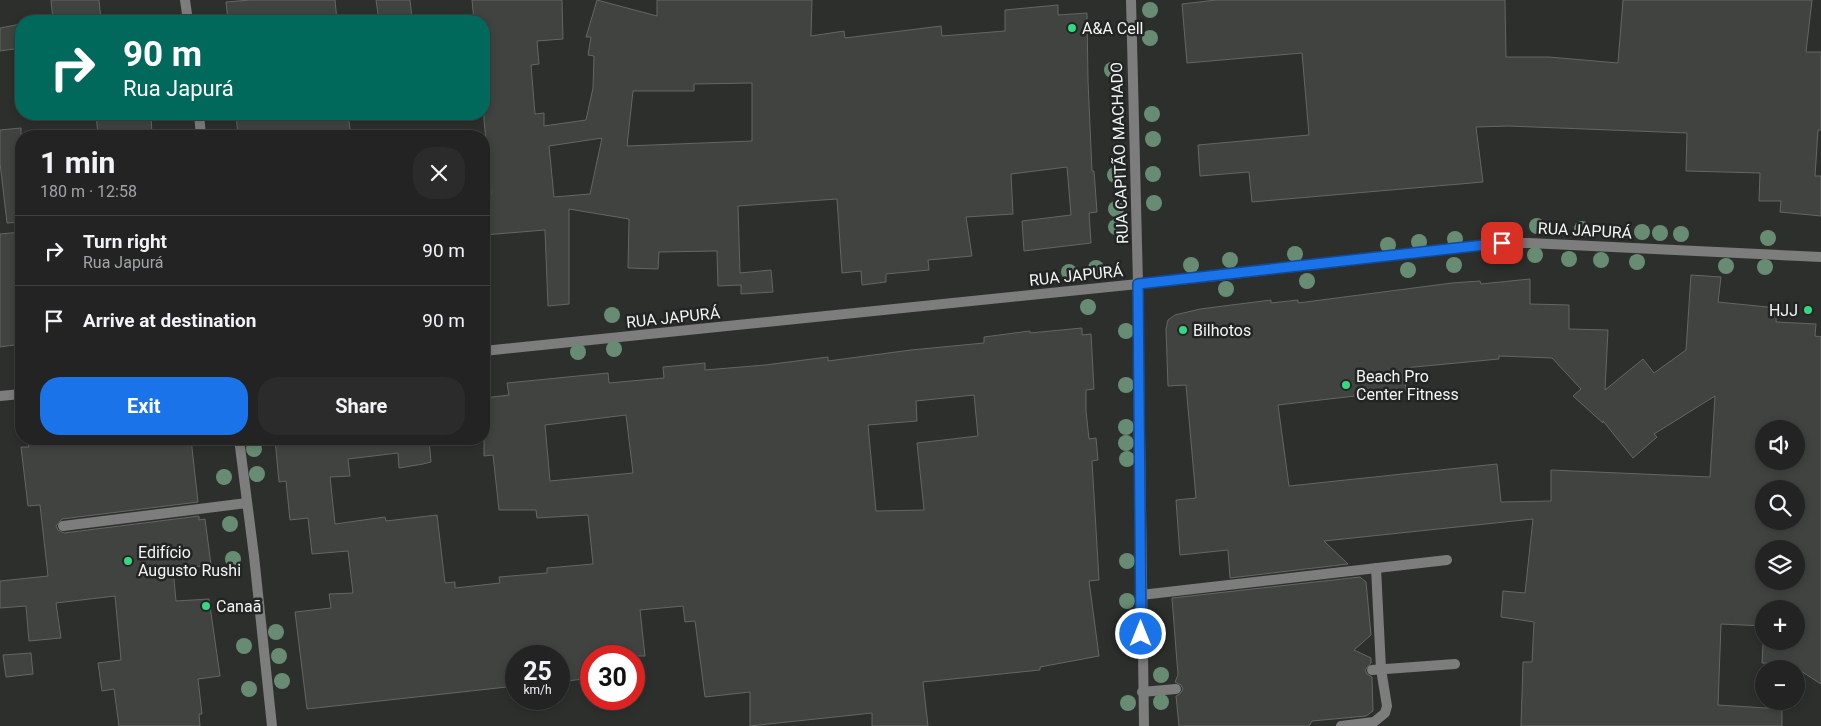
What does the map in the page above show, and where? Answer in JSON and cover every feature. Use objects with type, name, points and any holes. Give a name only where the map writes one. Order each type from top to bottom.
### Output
[{"type":"street","points":[[185,0],[187,15]]},
{"type":"street","name":"RUA CAPITÃO MACHADO","points":[[1130,0],[1138,284],[1142,692],[1144,726]]},
{"type":"street","name":"RUA JAPURÁ","points":[[490,350],[1138,284],[1502,243],[1529,242],[1821,257]]},
{"type":"street","points":[[0,396],[15,395]]},
{"type":"street","points":[[240,445],[272,726]]},
{"type":"street","points":[[63,526],[247,503]]},
{"type":"street","points":[[1141,595],[1447,560]]},
{"type":"street","points":[[1341,726],[1374,722],[1385,713],[1387,706],[1376,669],[1376,568]]},
{"type":"street","points":[[1376,669],[1455,664]]},
{"type":"street","points":[[1142,692],[1176,689]]},
{"type":"building","points":[[51,0],[99,0],[100,15],[52,15]]},
{"type":"building","points":[[250,0],[335,0],[336,15],[227,15],[226,2]]},
{"type":"building","points":[[376,0],[410,0],[412,15],[378,15]]},
{"type":"building","points":[[472,0],[562,0],[563,39],[537,41],[539,64],[531,65],[535,114],[544,113],[544,126],[586,120],[593,88],[594,56],[588,55],[591,37],[586,37],[597,0],[657,16],[657,0],[812,0],[811,36],[844,31],[845,38],[941,26],[942,36],[1005,31],[1005,10],[1058,5],[1058,15],[1087,13],[1092,171],[1094,171],[1097,212],[1089,213],[1091,243],[1024,251],[1022,221],[1071,215],[1067,167],[1011,174],[1013,214],[966,217],[972,256],[928,260],[929,270],[886,274],[886,282],[862,285],[861,271],[842,273],[837,199],[738,206],[740,273],[771,270],[773,292],[741,294],[741,285],[718,286],[717,251],[659,252],[658,269],[628,268],[629,219],[569,209],[569,304],[548,306],[545,230],[490,235],[490,130],[485,130],[484,120],[490,120],[490,15],[473,15]],"holes":[[[752,83],[752,141],[627,146],[633,91],[694,91],[694,84]],[[602,138],[590,194],[554,197],[549,146]]]},
{"type":"building","points":[[1216,0],[1505,0],[1506,57],[1549,57],[1618,63],[1623,0],[1812,0],[1806,52],[1821,52],[1821,130],[1818,130],[1815,176],[1821,176],[1821,216],[1780,212],[1781,201],[1759,201],[1760,173],[1686,171],[1687,133],[1508,126],[1476,127],[1483,182],[1252,202],[1249,172],[1200,176],[1198,145],[1309,135],[1302,53],[1187,63],[1182,4]]},
{"type":"building","points":[[15,25],[15,49],[0,51],[0,28]]},
{"type":"building","points":[[97,120],[151,120],[152,130],[97,130]]},
{"type":"building","points":[[237,120],[349,120],[350,130],[237,130]]},
{"type":"building","points":[[21,128],[21,130],[15,130],[15,222],[7,223],[0,163],[0,130]]},
{"type":"building","points":[[15,233],[15,345],[0,347],[0,234]]},
{"type":"building","points":[[1691,275],[1721,277],[1718,302],[1777,308],[1776,322],[1816,324],[1815,336],[1821,337],[1821,684],[1805,674],[1805,660],[1762,660],[1763,650],[1805,650],[1805,600],[1755,600],[1755,626],[1721,624],[1718,705],[1755,707],[1755,710],[1782,710],[1782,726],[1521,726],[1523,662],[1532,662],[1534,622],[1501,617],[1503,591],[1525,593],[1533,519],[1324,541],[1348,564],[1230,578],[1228,550],[1180,555],[1176,500],[1196,498],[1186,385],[1168,386],[1166,329],[1168,320],[1175,315],[1200,309],[1271,300],[1271,303],[1298,300],[1298,303],[1452,283],[1480,281],[1481,284],[1530,279],[1530,304],[1569,305],[1569,329],[1608,330],[1605,390],[1643,359],[1654,373],[1686,350]],"holes":[[[1499,356],[1552,358],[1581,389],[1573,396],[1603,423],[1603,421],[1633,458],[1657,437],[1654,434],[1715,396],[1710,477],[1551,470],[1551,501],[1501,502],[1497,464],[1289,486],[1278,405],[1406,390],[1404,368],[1499,359]]]},
{"type":"building","points":[[1082,328],[1082,335],[1091,334],[1094,389],[1086,390],[1086,411],[1089,439],[1096,438],[1098,460],[1092,461],[1099,580],[1089,581],[1099,656],[1040,667],[1040,670],[923,682],[928,726],[872,726],[872,713],[750,726],[750,692],[705,697],[695,621],[685,622],[683,606],[640,610],[644,645],[580,645],[580,679],[570,681],[570,645],[505,645],[505,687],[307,709],[295,612],[331,608],[329,594],[353,593],[348,551],[312,554],[308,518],[290,520],[286,481],[279,482],[276,445],[430,445],[431,462],[423,464],[399,468],[398,453],[348,459],[350,476],[330,477],[335,524],[385,517],[386,521],[437,515],[445,583],[455,582],[455,588],[500,583],[499,577],[547,573],[547,568],[593,564],[588,515],[537,518],[536,510],[499,510],[493,455],[484,456],[484,445],[490,445],[490,397],[509,395],[507,383],[608,373],[609,383],[664,378],[663,367],[705,363],[705,370],[828,357],[828,361],[984,343],[984,337],[1030,331],[1030,333]],"holes":[[[974,395],[978,436],[917,443],[924,510],[876,511],[868,425],[917,421],[916,401]],[[626,415],[633,473],[550,481],[545,425]]]},
{"type":"building","points":[[28,445],[192,445],[198,502],[62,519],[56,526],[58,530],[64,533],[199,516],[199,520],[205,519],[211,565],[173,569],[176,601],[209,599],[220,676],[198,679],[202,714],[199,714],[200,726],[119,726],[114,689],[102,691],[98,663],[121,660],[115,596],[56,603],[61,638],[29,641],[26,606],[0,608],[0,581],[48,576],[40,505],[28,506],[21,447],[29,447]]},
{"type":"building","points":[[1360,577],[1366,582],[1371,635],[1354,650],[1371,658],[1371,663],[1365,670],[1372,677],[1373,711],[1366,716],[1312,721],[1309,726],[1179,726],[1176,696],[1183,689],[1181,685],[1175,682],[1178,675],[1172,598]]},
{"type":"building","points":[[31,653],[33,674],[6,677],[3,655]]},
{"type":"place","name":"A&A Cell","points":[[1072,28]]},
{"type":"place","name":"HJJ","points":[[1808,310]]},
{"type":"place","name":"Bilhotos","points":[[1183,330]]},
{"type":"place","name":"Beach Pro Center Fitness","points":[[1346,385]]},
{"type":"place","name":"Edifício Augusto Rushi","points":[[128,561]]},
{"type":"place","name":"Canaã","points":[[206,606]]},
{"type":"route","points":[[1141,634],[1138,284],[1502,243]]}]
